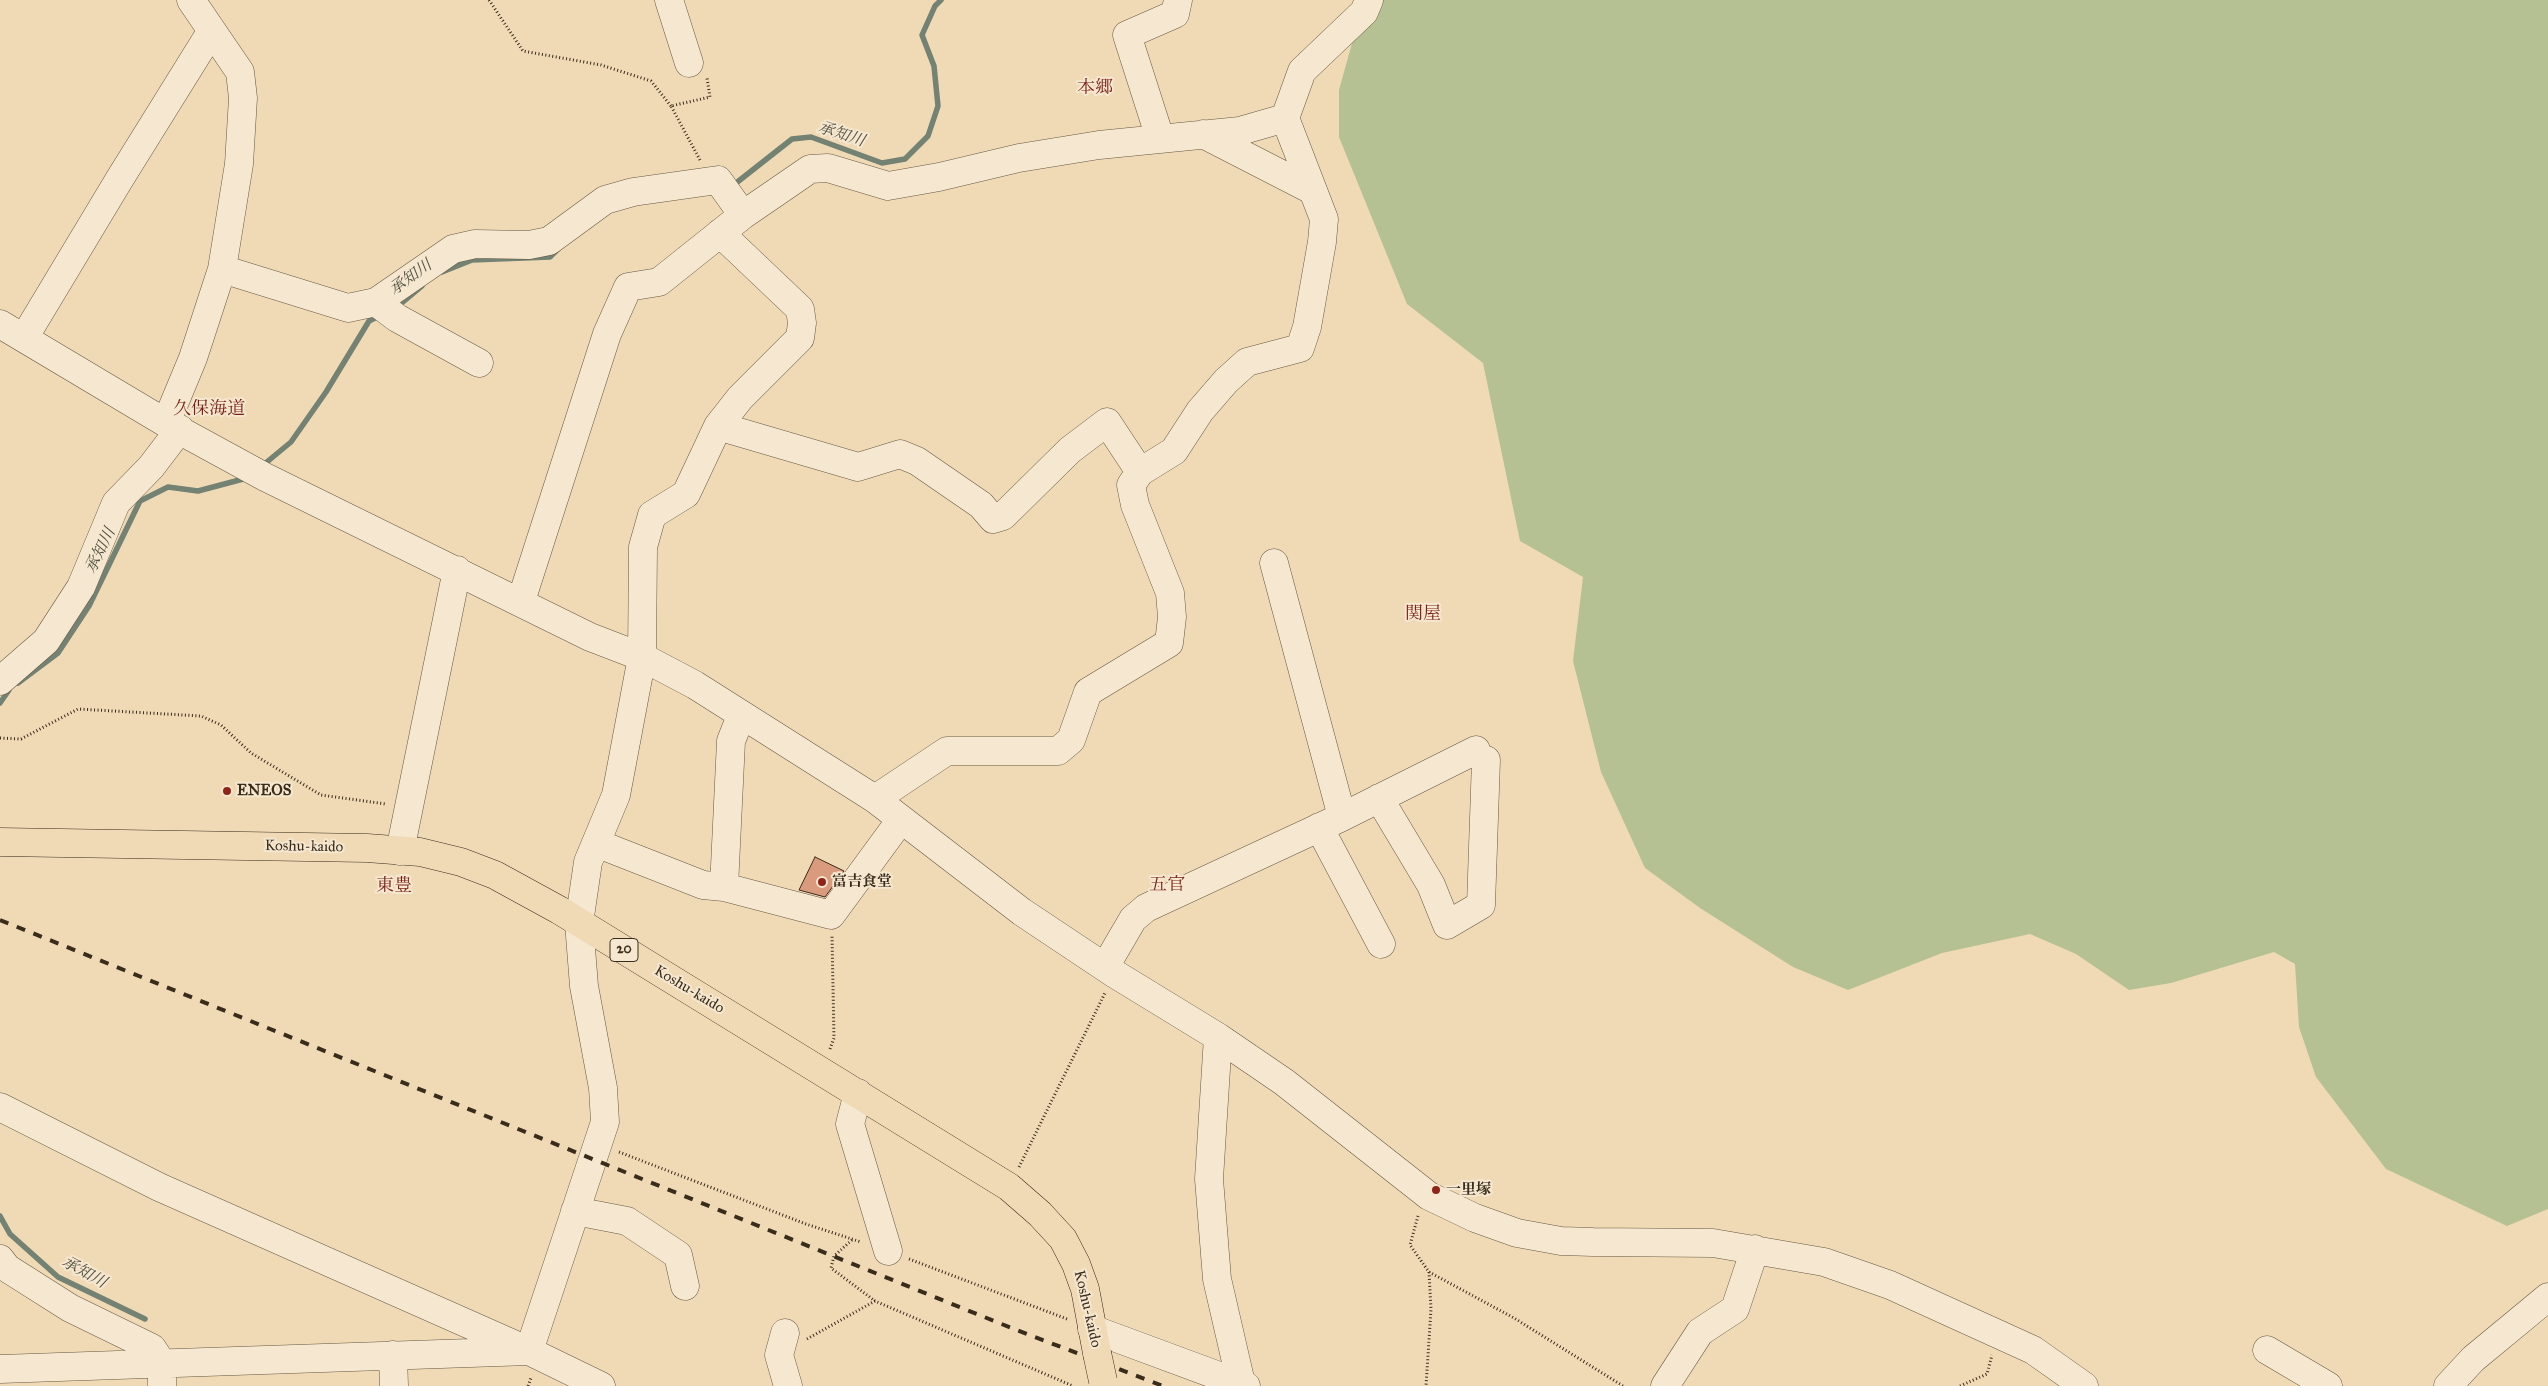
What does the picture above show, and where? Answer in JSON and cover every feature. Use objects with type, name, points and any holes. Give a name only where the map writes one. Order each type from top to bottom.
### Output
[{"type":"highway","name":"Koshu-kaido","points":[[0,842],[420,852],[460,862],[495,875],[579,923],[822,1070],[1009,1187],[1040,1214],[1063,1239],[1076,1264],[1085,1289],[1104,1384]]},
{"type":"street","points":[[0,681],[46,641],[81,587],[116,503],[151,467],[173,426],[222,269],[239,164],[243,98],[240,72],[191,0]]},
{"type":"street","points":[[669,0],[689,63]]},
{"type":"street","points":[[1160,138],[1127,35],[1175,14],[1178,0]]},
{"type":"street","points":[[875,800],[947,751],[1058,751],[1071,740],[1088,692],[1169,644],[1172,616],[1170,593],[1135,505],[1131,485],[1140,472],[1174,451],[1200,411],[1226,381],[1247,362],[1300,348],[1307,327],[1322,242],[1324,219],[1285,118],[1302,71],[1364,12],[1369,0]]},
{"type":"street","points":[[24,338],[211,32]]},
{"type":"street","points":[[386,309],[453,249],[476,244],[529,246],[549,240],[605,200],[633,192],[726,194],[810,169],[828,168],[888,186],[939,177],[1019,158],[1160,138],[1240,131],[1285,118]]},
{"type":"street","points":[[1203,134],[1312,190]]},
{"type":"street","points":[[521,602],[608,334],[628,287],[659,282],[720,233],[726,194]]},
{"type":"street","points":[[529,1351],[605,1122],[603,1088],[584,986],[579,923],[588,862],[616,795],[642,657],[643,547],[652,515],[686,494],[718,426],[740,398],[800,338],[802,323],[800,310],[720,233]]},
{"type":"street","points":[[222,269],[348,308],[386,309],[479,363]]},
{"type":"street","points":[[0,324],[173,426],[256,472],[590,637],[642,657],[695,685],[875,800],[900,821],[1022,912],[1110,970],[1218,1037],[1284,1082],[1429,1196],[1475,1218],[1517,1233],[1552,1239],[1593,1242],[1713,1243],[1824,1262],[1890,1285],[2033,1350],[2084,1386]]},
{"type":"street","points":[[718,426],[858,467],[900,454],[917,461],[981,505],[993,519],[1003,516],[1070,450],[1106,422],[1140,472]]},
{"type":"street","points":[[1274,563],[1330,822],[1381,944]]},
{"type":"street","points":[[400,851],[457,570]]},
{"type":"street","points":[[724,888],[731,741],[741,716]]},
{"type":"street","points":[[1110,970],[1133,919],[1146,908],[1379,798],[1481,755],[1481,905],[1447,925],[1431,885],[1379,798]]},
{"type":"street","points":[[596,844],[703,885],[724,888],[831,915],[900,821]]},
{"type":"street","points":[[1218,1037],[1209,1179],[1217,1279],[1244,1385]]},
{"type":"street","points":[[858,1093],[850,1124],[888,1251]]},
{"type":"street","points":[[0,1107],[159,1187],[529,1351],[596,1385]]},
{"type":"street","points":[[575,1211],[628,1220],[678,1255],[685,1286]]},
{"type":"street","points":[[1666,1386],[1700,1332],[1735,1309],[1755,1249]]},
{"type":"street","points":[[0,1259],[7,1268],[70,1308],[152,1348],[162,1374]]},
{"type":"street","points":[[2448,1386],[2473,1359],[2548,1297]]},
{"type":"street","points":[[1095,1341],[1244,1385]]},
{"type":"street","points":[[782,1344],[788,1386]]},
{"type":"street","points":[[2267,1350],[2328,1386]]},
{"type":"street","points":[[9,1375],[162,1374],[393,1355],[529,1351]]},
{"type":"street","points":[[393,1355],[394,1386]]},
{"type":"path","points":[[489,0],[524,51],[601,65],[651,81],[671,106],[726,194]]},
{"type":"path","points":[[671,106],[710,97],[706,74],[689,63]]},
{"type":"path","points":[[0,738],[21,739],[78,709],[201,716],[221,725],[251,753],[320,794],[370,803],[409,806]]},
{"type":"path","points":[[822,1070],[834,1038],[831,915]]},
{"type":"path","points":[[1009,1187],[1110,970]]},
{"type":"path","points":[[598,1141],[630,1158],[806,1224],[888,1251],[1095,1341]]},
{"type":"path","points":[[1429,1196],[1415,1222],[1410,1245],[1429,1272],[1514,1318],[1624,1386]]},
{"type":"path","points":[[853,1239],[834,1256],[831,1268],[875,1301],[1073,1386]]},
{"type":"path","points":[[1426,1386],[1430,1309],[1429,1272]]},
{"type":"path","points":[[782,1344],[875,1301]]},
{"type":"path","points":[[1960,1386],[1987,1374],[1996,1333]]},
{"type":"green space","points":[[1364,0],[2548,0],[2548,1209],[2507,1226],[2386,1169],[2316,1077],[2299,1027],[2295,964],[2274,952],[2171,983],[2129,990],[2076,954],[2030,934],[1942,953],[1848,990],[1793,967],[1700,908],[1645,868],[1601,772],[1573,661],[1583,577],[1520,541],[1483,363],[1407,304],[1339,137],[1339,90]]},
{"type":"building","name":"富吉食堂","points":[[815,857],[844,871],[825,897],[799,890]]},
{"type":"waterway","name":"承知川","points":[[731,187],[792,139],[811,137],[882,163],[905,159],[928,136],[938,106],[934,66],[922,35],[935,6],[941,0]]},
{"type":"waterway","name":"承知川","points":[[442,272],[472,260],[550,257],[557,250]]},
{"type":"waterway","name":"承知川","points":[[397,307],[422,286]]},
{"type":"waterway","name":"承知川","points":[[262,466],[291,442],[326,392],[369,321],[379,316]]},
{"type":"waterway","name":"承知川","points":[[18,683],[58,653],[89,606],[140,501],[168,487],[198,491],[247,478]]},
{"type":"waterway","name":"承知川","points":[[0,703],[9,690]]},
{"type":"waterway","name":"承知川","points":[[0,1216],[10,1234],[58,1277],[145,1319]]},
{"type":"railway","points":[[0,920],[1014,1329],[1163,1386]]},
{"type":"place","name":"ENEOS","points":[[227,791]]},
{"type":"place","name":"富吉食堂","points":[[822,882]]},
{"type":"place","name":"一里塚","points":[[1436,1190]]},
{"type":"district","name":"本郷","points":[[1095,89]]},
{"type":"district","name":"久保海道","points":[[209,410]]},
{"type":"district","name":"関屋","points":[[1423,615]]},
{"type":"district","name":"五官","points":[[1167,886]]},
{"type":"district","name":"東豊","points":[[394,887]]}]
